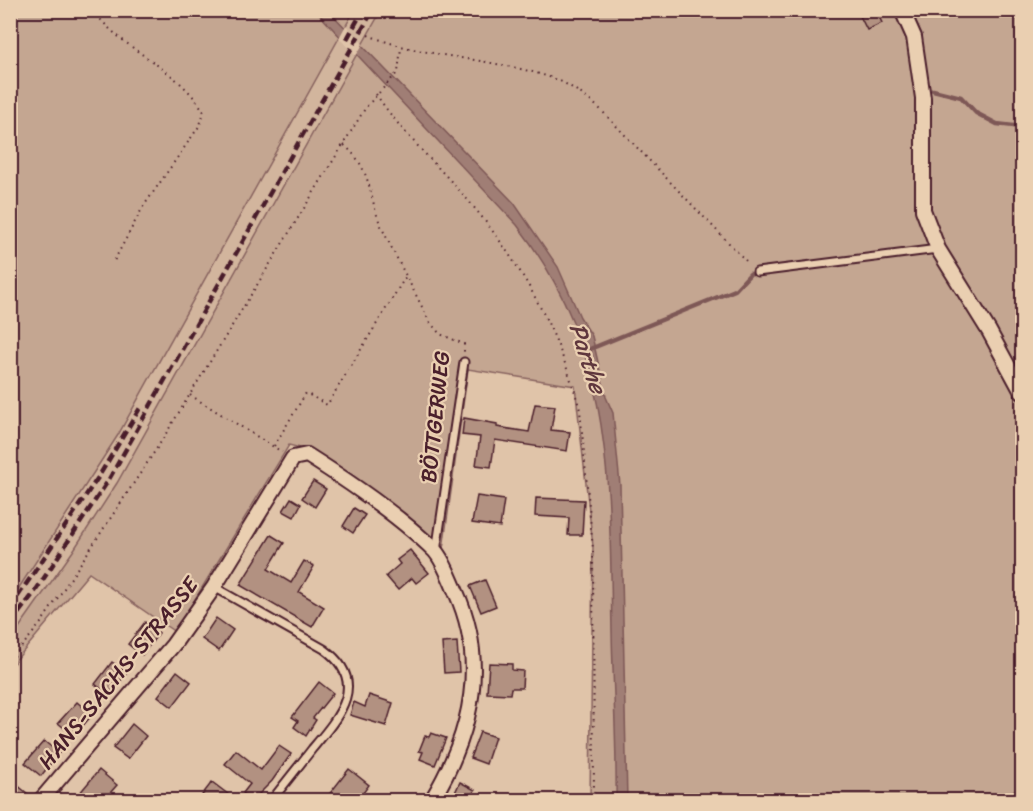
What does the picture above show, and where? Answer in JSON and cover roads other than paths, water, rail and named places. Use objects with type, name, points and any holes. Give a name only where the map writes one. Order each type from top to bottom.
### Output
[{"type":"street","points":[[902,10],[914,37],[923,98],[922,210],[938,249],[989,331],[1023,392]]},
{"type":"street","name":"HANS-SACHS-STRASSE","points":[[41,801],[173,645],[300,457],[354,485],[436,552]]},
{"type":"street","points":[[432,801],[453,760],[464,731],[472,702],[474,679],[472,642],[465,611],[436,552]]},
{"type":"lane","points":[[757,272],[938,249]]},
{"type":"lane","name":"BÖTTGERWEG","points":[[436,552],[464,362]]},
{"type":"lane","points":[[214,587],[324,648],[336,657],[346,678],[348,691],[340,715],[272,801]]},
{"type":"water","name":"Parthe","points":[[316,11],[329,11],[514,203],[558,267],[580,317],[592,336],[606,397],[613,413],[620,485],[627,800],[616,800],[610,523],[606,471],[600,419],[589,370],[573,321],[549,273],[517,225]]},
{"type":"waterway","points":[[933,90],[961,97],[976,113],[997,124],[1022,127]]},
{"type":"waterway","name":"Parthe","points":[[590,349],[735,290],[750,274]]},
{"type":"railway","points":[[347,39],[363,10]]},
{"type":"railway","points":[[10,624],[34,593],[108,481],[373,10]]},
{"type":"railway","points":[[10,608],[99,476],[140,408]]}]
